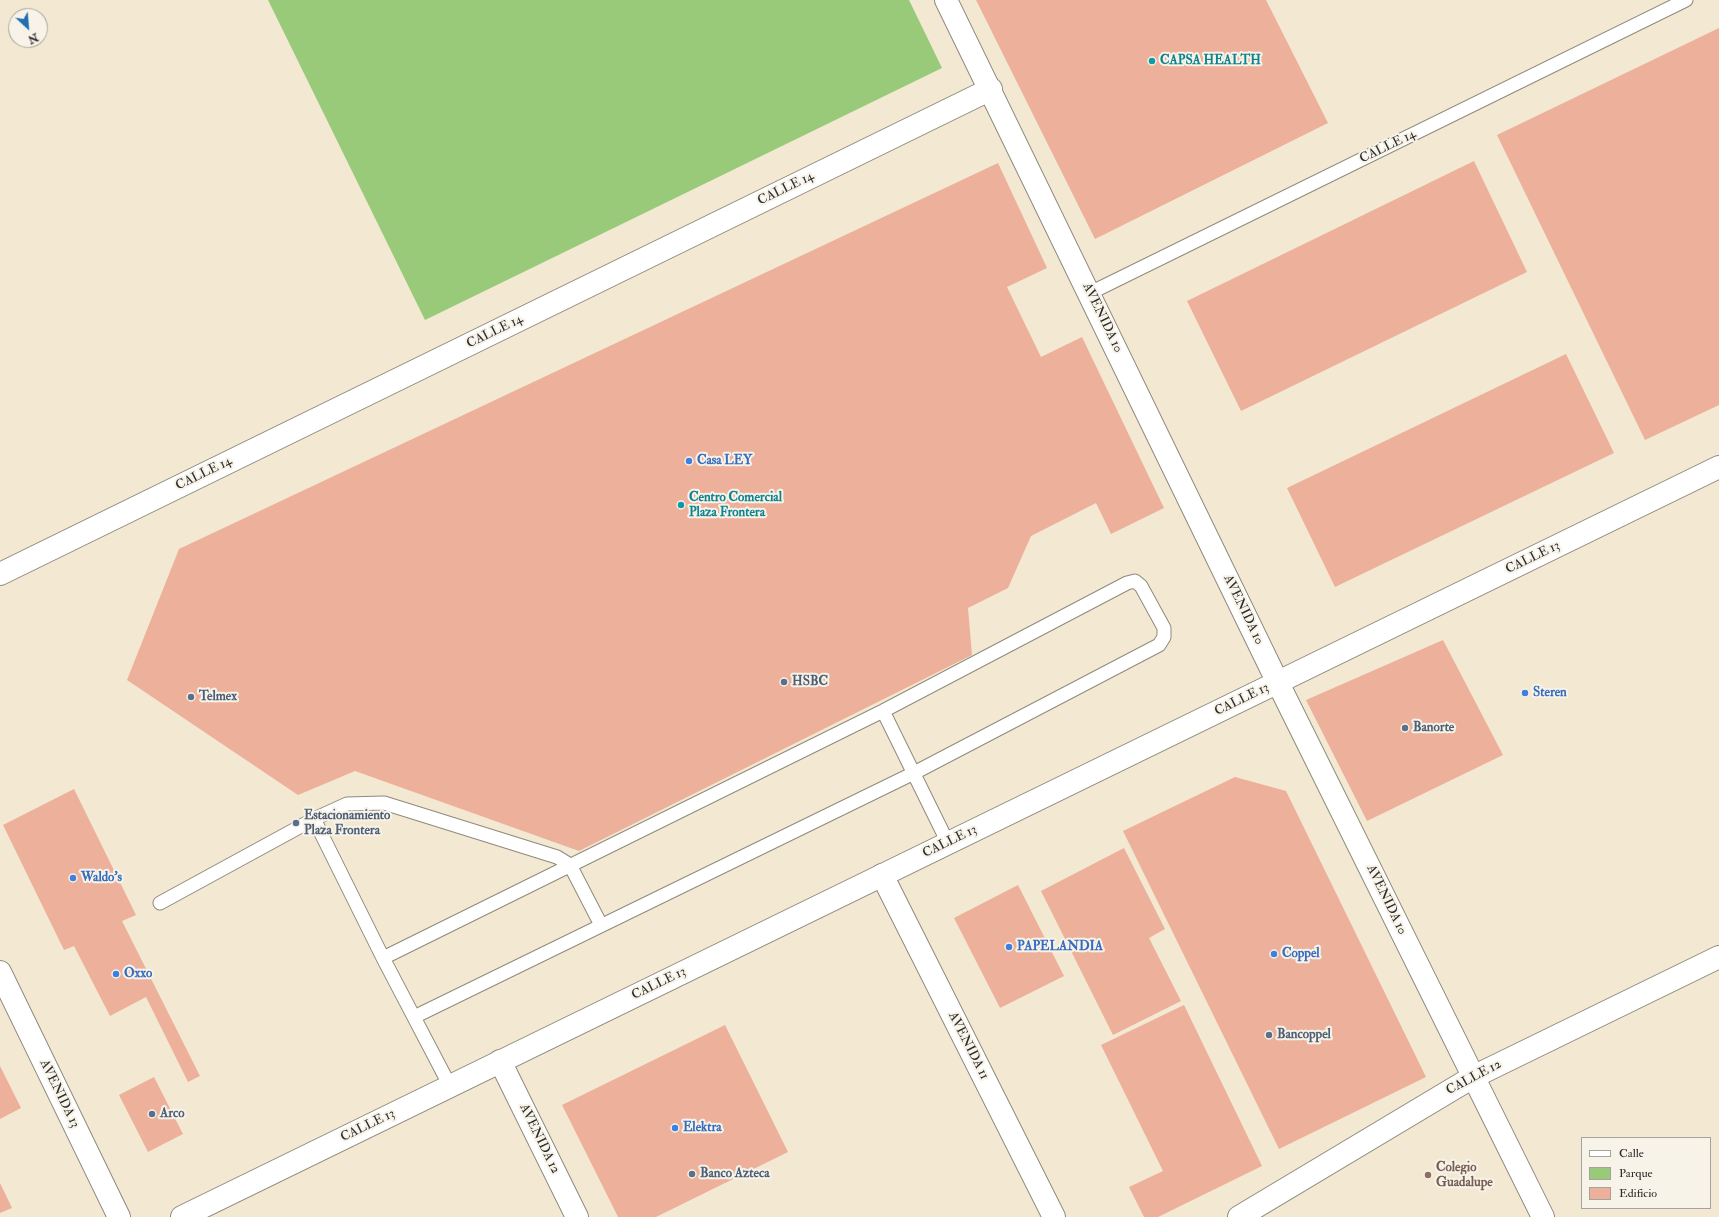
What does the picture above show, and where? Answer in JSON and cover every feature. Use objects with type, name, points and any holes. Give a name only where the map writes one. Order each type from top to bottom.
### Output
[{"type":"street","name":"AVENIDA 10","points":[[946,0],[991,89],[1278,683],[1543,1217]]},
{"type":"street","name":"CALLE 14","points":[[0,574],[991,89]]},
{"type":"street","name":"CALLE 13","points":[[182,1217],[1719,467]]},
{"type":"street","name":"AVENIDA 11","points":[[882,875],[1054,1217]]},
{"type":"street","name":"CALLE 12","points":[[1240,1217],[1473,1077],[1719,957]]},
{"type":"street","name":"AVENIDA 13","points":[[0,972],[118,1217]]},
{"type":"street","name":"AVENIDA 12","points":[[500,1061],[577,1217]]},
{"type":"lane","name":"CALLE 14","points":[[1090,293],[1686,0]]},
{"type":"lane","points":[[383,958],[883,711],[1127,583],[1135,581],[1141,586],[1164,628],[1164,637],[1159,645],[914,773],[414,1016]]},
{"type":"lane","points":[[883,711],[948,843]]},
{"type":"lane","points":[[160,903],[314,819],[347,804],[384,803],[557,857],[570,865],[600,926]]},
{"type":"lane","points":[[314,819],[383,958],[450,1086]]},
{"type":"green space","points":[[268,0],[909,0],[942,68],[425,320]]},
{"type":"building","name":"CAPSA HEALTH","points":[[976,0],[1266,0],[1328,123],[1095,239]]},
{"type":"building","points":[[1719,28],[1719,405],[1645,440],[1497,135]]},
{"type":"building","points":[[1474,161],[1527,272],[1241,411],[1187,301]]},
{"type":"building","name":"Centro Comercial Plaza Frontera","points":[[998,163],[1047,268],[1007,287],[1041,357],[1082,337],[1164,508],[1111,534],[1096,503],[1031,536],[1008,588],[968,608],[972,655],[579,851],[355,771],[298,795],[127,680],[179,549]]},
{"type":"building","points":[[1566,354],[1614,453],[1335,587],[1287,488]]},
{"type":"building","name":"Banorte","points":[[1443,640],[1503,755],[1367,821],[1306,700]]},
{"type":"building","name":"Coppel","points":[[1235,777],[1286,791],[1426,1077],[1279,1149],[1123,831]]},
{"type":"building","points":[[74,789],[136,915],[122,921],[200,1076],[188,1082],[146,997],[110,1016],[74,946],[64,950],[3,825]]},
{"type":"building","points":[[1124,848],[1165,929],[1149,938],[1181,1001],[1113,1035],[1041,891]]},
{"type":"building","name":"PAPELANDIA","points":[[1018,885],[1064,976],[1000,1008],[954,918]]},
{"type":"building","points":[[1184,1005],[1262,1166],[1158,1217],[1144,1217],[1129,1187],[1163,1171],[1101,1045]]},
{"type":"building","name":"Elektra","points":[[725,1025],[788,1152],[656,1217],[618,1217],[562,1105]]},
{"type":"building","points":[[0,1066],[21,1108],[0,1119]]},
{"type":"building","points":[[154,1077],[183,1134],[148,1152],[119,1095]]},
{"type":"building","points":[[0,1183],[12,1208],[0,1213]]},
{"type":"place","name":"CAPSA HEALTH","points":[[1152,61]]},
{"type":"place","name":"Casa LEY","points":[[689,461]]},
{"type":"place","name":"Centro Comercial Plaza Frontera","points":[[681,505]]},
{"type":"place","name":"HSBC","points":[[784,682]]},
{"type":"place","name":"Steren","points":[[1525,693]]},
{"type":"place","name":"Telmex","points":[[191,697]]},
{"type":"place","name":"Banorte","points":[[1405,728]]},
{"type":"place","name":"Estacionamiento Plaza Frontera","points":[[296,823]]},
{"type":"place","name":"Waldo's","points":[[73,878]]},
{"type":"place","name":"PAPELANDIA","points":[[1009,947]]},
{"type":"place","name":"Coppel","points":[[1274,954]]},
{"type":"place","name":"Oxxo","points":[[116,974]]},
{"type":"place","name":"Bancoppel","points":[[1269,1035]]},
{"type":"place","name":"Arco","points":[[152,1114]]},
{"type":"place","name":"Elektra","points":[[675,1128]]},
{"type":"place","name":"Banco Azteca","points":[[692,1174]]},
{"type":"place","name":"Colegio Guadalupe","points":[[1428,1175]]}]
